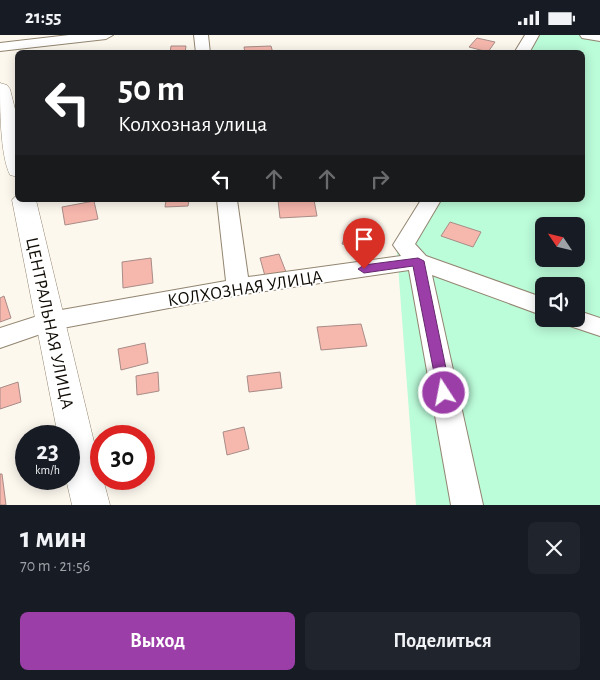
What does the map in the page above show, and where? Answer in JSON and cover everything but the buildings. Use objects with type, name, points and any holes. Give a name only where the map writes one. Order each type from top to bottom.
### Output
[{"type":"street","points":[[0,47],[106,35]]},
{"type":"street","points":[[201,35],[203,50]]},
{"type":"street","points":[[523,50],[532,35]]},
{"type":"street","points":[[587,35],[600,37]]},
{"type":"street","points":[[0,89],[15,156]]},
{"type":"street","name":"ЦЕНТРАЛЬНАЯ УЛИЦА","points":[[24,202],[91,505]]},
{"type":"street","points":[[227,202],[238,287]]},
{"type":"street","points":[[430,202],[404,245],[418,261],[535,304]]},
{"type":"street","points":[[418,261],[467,505]]},
{"type":"street","name":"КОЛХОЗНАЯ УЛИЦА","points":[[0,338],[50,321],[238,287],[418,261]]},
{"type":"street","points":[[585,322],[600,327]]},
{"type":"green space","points":[[530,35],[600,35],[600,505],[416,505],[396,239],[421,202],[585,202],[585,50],[520,50]]},
{"type":"route","points":[[364,269],[418,261],[444,393]]}]
